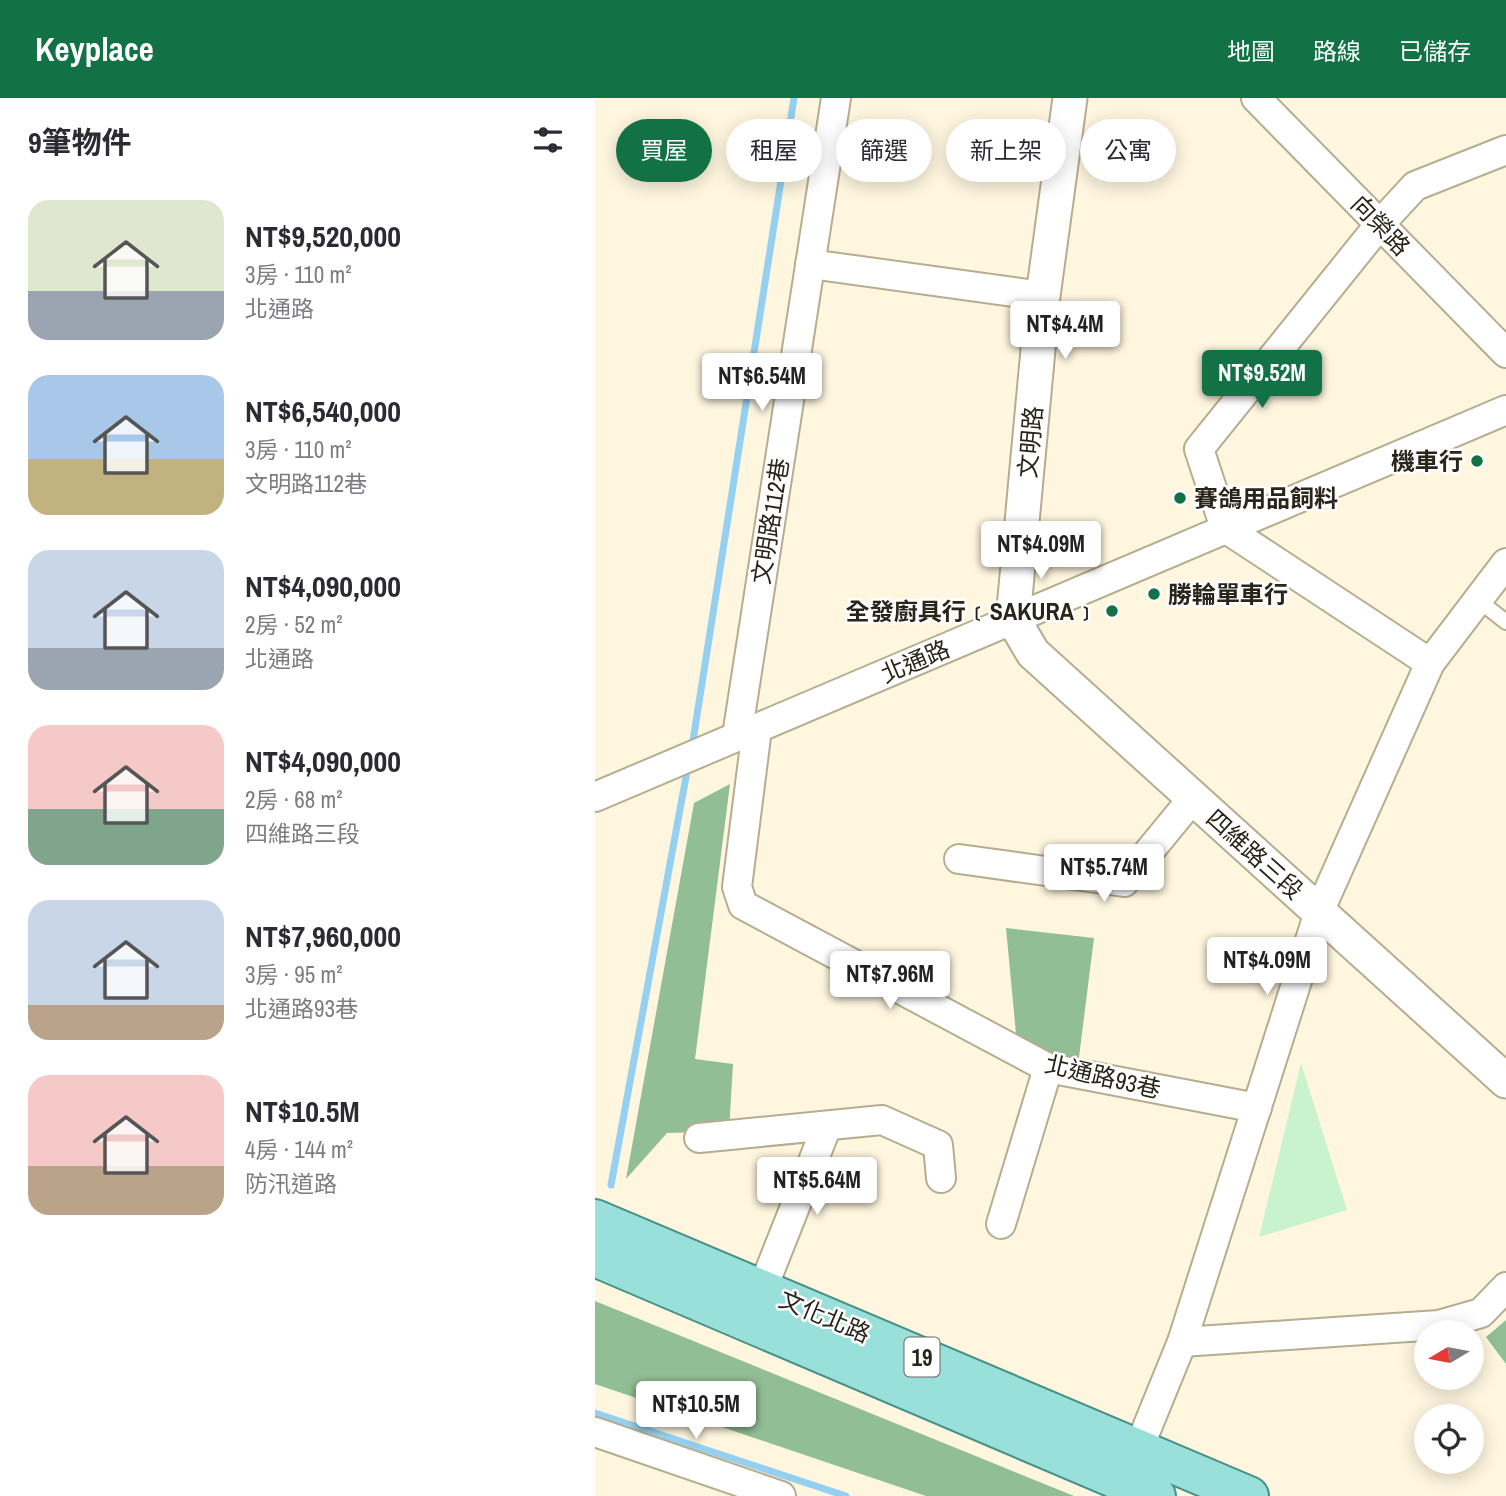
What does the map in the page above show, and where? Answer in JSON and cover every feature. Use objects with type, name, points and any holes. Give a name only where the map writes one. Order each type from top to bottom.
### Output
[{"type":"main road","name":"文化北路","points":[[595,1219],[762,1290],[1139,1476]]},
{"type":"main road","name":"文化北路","points":[[595,1257],[1139,1476],[1249,1496]]},
{"type":"street","name":"文明路112巷","points":[[747,733],[810,264],[836,98]]},
{"type":"street","name":"文明路","points":[[1013,619],[1043,296],[1070,98]]},
{"type":"street","name":"向榮路","points":[[1256,98],[1506,353]]},
{"type":"street","points":[[1430,663],[1225,528],[1199,449],[1380,224],[1415,186],[1506,150]]},
{"type":"street","points":[[810,264],[1043,296]]},
{"type":"street","name":"北通路","points":[[595,797],[1506,410]]},
{"type":"street","points":[[1139,1476],[1319,912],[1430,663],[1506,563]]},
{"type":"street","name":"四維路三段","points":[[1013,619],[1033,653],[1506,1081]]},
{"type":"street","name":"北通路93巷","points":[[747,733],[737,887],[743,905],[1048,1068],[1257,1108]]},
{"type":"street","points":[[959,859],[1124,882],[1193,798]]},
{"type":"street","points":[[1001,1224],[1048,1068]]},
{"type":"street","points":[[699,1138],[882,1120],[938,1145],[941,1178]]},
{"type":"street","points":[[762,1290],[827,1126]]},
{"type":"street","points":[[1182,1342],[1439,1325],[1481,1313],[1506,1287]]},
{"type":"street","points":[[595,1432],[781,1496]]},
{"type":"lane","points":[[1478,600],[1506,622]]},
{"type":"green space","points":[[730,784],[695,1059],[733,1064],[729,1131],[667,1133],[626,1179],[694,803]]},
{"type":"green space","points":[[1006,928],[1094,938],[1079,1057],[1048,1059],[1016,1034]]},
{"type":"green space","points":[[1301,1063],[1347,1210],[1259,1237]]},
{"type":"green space","points":[[595,1301],[1074,1496],[926,1496],[595,1384]]},
{"type":"green space","points":[[1506,1320],[1506,1364],[1486,1337]]},
{"type":"waterway","points":[[692,747],[794,98]]},
{"type":"waterway","points":[[611,1185],[688,766]]},
{"type":"waterway","points":[[595,1413],[846,1496]]},
{"type":"place","name":"機車行","points":[[1477,461]]},
{"type":"place","name":"賽鴿用品飼料","points":[[1180,498]]},
{"type":"place","name":"勝輪單車行","points":[[1154,594]]},
{"type":"place","name":"全發廚具行﹝SAKURA﹞","points":[[1112,611]]}]
